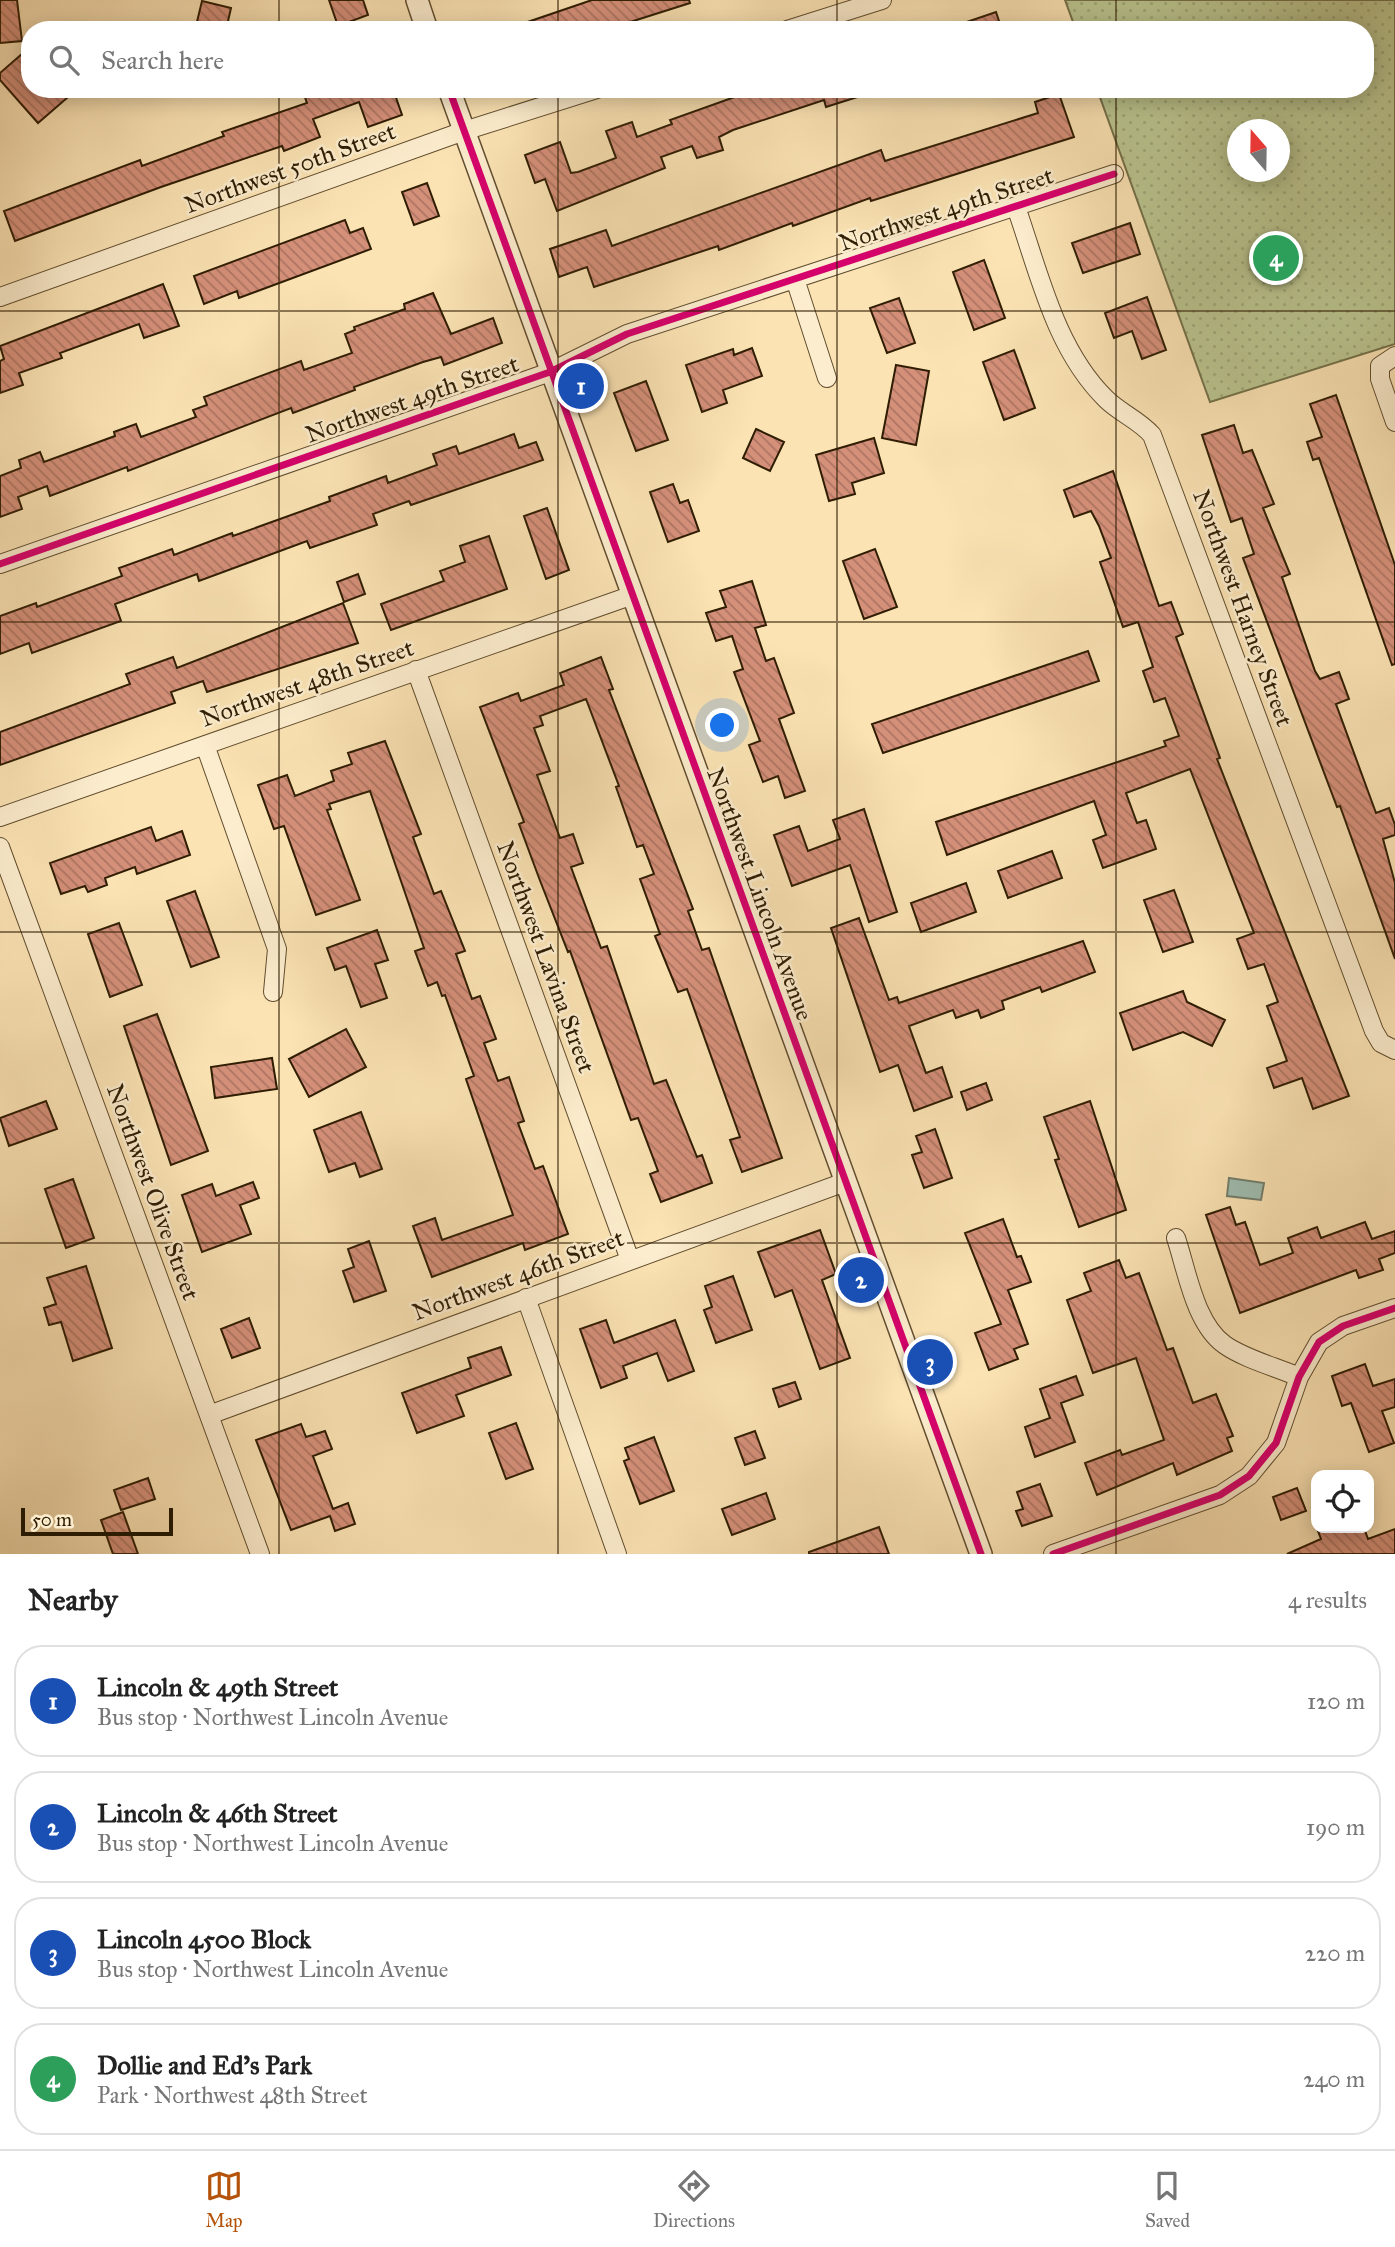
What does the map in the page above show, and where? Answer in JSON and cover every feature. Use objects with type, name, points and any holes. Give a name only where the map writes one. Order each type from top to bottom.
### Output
[{"type":"street","points":[[417,0],[424,21]]},
{"type":"street","points":[[816,21],[882,0]]},
{"type":"street","name":"Northwest Lincoln Avenue","points":[[452,98],[981,1554]]},
{"type":"street","name":"Northwest 50th Street","points":[[0,297],[464,131],[568,98]]},
{"type":"street","name":"Northwest 49th Street","points":[[0,564],[550,372],[627,334],[1114,174]]},
{"type":"street","name":"Northwest Harney Street","points":[[1016,206],[1069,350],[1108,400],[1141,423],[1152,435],[1374,1031],[1392,1050]]},
{"type":"street","points":[[795,279],[827,378]]},
{"type":"street","points":[[1388,361],[1380,379],[1395,422]]},
{"type":"street","name":"Northwest 48th Street","points":[[0,817],[631,596]]},
{"type":"street","name":"Northwest Lavina Street","points":[[416,670],[630,1260]]},
{"type":"street","points":[[205,745],[277,949],[273,992]]},
{"type":"street","name":"Northwest Olive Street","points":[[0,847],[260,1554]]},
{"type":"street","name":"Northwest 46th Street","points":[[209,1415],[845,1182]]},
{"type":"street","points":[[1176,1238],[1204,1320],[1213,1335],[1226,1346],[1299,1377]]},
{"type":"street","points":[[526,1298],[617,1554]]},
{"type":"street","points":[[1053,1554],[1220,1495],[1249,1476],[1276,1443],[1310,1354],[1332,1332],[1395,1308]]},
{"type":"green space","points":[[1065,0],[1395,0],[1395,344],[1210,402],[1100,98],[1374,98],[1374,21],[1073,21]]},
{"type":"shaded area","points":[[1229,1178],[1264,1183],[1261,1200],[1227,1196]]},
{"type":"building","points":[[0,0],[17,0],[21,41],[0,43]]},
{"type":"building","points":[[329,0],[363,0],[368,15],[352,21],[336,21]]},
{"type":"building","points":[[592,0],[689,0],[690,3],[633,21],[531,21]]},
{"type":"building","points":[[202,1],[231,8],[228,21],[197,21]]},
{"type":"building","points":[[996,12],[999,21],[970,21]]},
{"type":"building","points":[[21,55],[21,98],[67,98],[38,123],[0,80],[0,73]]},
{"type":"building","points":[[305,98],[396,98],[402,115],[368,127],[359,102],[313,119],[320,137],[284,151],[282,146],[161,187],[15,241],[4,211],[140,160],[142,166],[224,136],[222,132],[307,103]]},
{"type":"building","points":[[732,98],[854,98],[826,107],[824,100],[733,130],[719,137],[723,150],[697,158],[692,146],[661,157],[665,168],[557,211],[545,179],[535,183],[525,155],[560,142],[571,173],[578,172],[616,158],[606,131],[632,122],[637,137],[672,124],[670,120]]},
{"type":"building","points":[[1060,98],[1074,137],[871,201],[870,198],[719,250],[718,246],[594,287],[587,267],[559,277],[550,249],[606,230],[612,246],[881,150],[885,161],[1038,113],[1035,102]]},
{"type":"building","points":[[427,183],[439,216],[414,225],[402,192]]},
{"type":"building","points":[[345,220],[350,233],[363,228],[371,249],[239,298],[237,291],[204,304],[194,276]]},
{"type":"building","points":[[1130,223],[1140,254],[1083,273],[1072,243]]},
{"type":"building","points":[[984,260],[1005,318],[974,330],[953,272]]},
{"type":"building","points":[[163,284],[179,326],[144,338],[139,324],[60,353],[62,358],[19,373],[23,385],[0,393],[0,361],[4,359],[0,346]]},
{"type":"building","points":[[433,293],[451,334],[493,318],[502,343],[444,365],[441,357],[423,362],[293,413],[291,408],[128,471],[127,467],[50,496],[47,486],[18,497],[22,509],[0,517],[0,476],[21,468],[19,460],[40,452],[44,462],[115,436],[114,432],[136,424],[141,437],[196,417],[193,410],[207,405],[204,397],[301,361],[304,370],[352,353],[345,334],[355,330],[354,327],[405,309],[404,304]]},
{"type":"building","points":[[1147,297],[1166,350],[1142,359],[1132,331],[1114,338],[1105,313]]},
{"type":"building","points":[[899,298],[915,343],[887,353],[870,308]]},
{"type":"building","points":[[752,348],[762,376],[723,390],[727,403],[702,412],[686,365],[733,349],[734,355]]},
{"type":"building","points":[[1014,350],[1035,408],[1004,420],[983,362]]},
{"type":"building","points":[[896,365],[929,371],[916,445],[882,438]]},
{"type":"building","points":[[646,381],[668,440],[636,451],[614,393]]},
{"type":"building","points":[[1336,395],[1395,565],[1395,664],[1392,665],[1319,458],[1313,460],[1307,442],[1322,437],[1310,404]]},
{"type":"building","points":[[1234,425],[1243,453],[1252,450],[1274,504],[1263,508],[1290,574],[1282,577],[1315,671],[1320,679],[1339,672],[1349,699],[1336,704],[1376,813],[1389,808],[1395,825],[1395,835],[1383,839],[1395,883],[1395,959],[1340,806],[1337,807],[1243,558],[1254,554],[1242,518],[1231,522],[1202,435]]},
{"type":"building","points":[[756,429],[784,442],[770,471],[743,458]]},
{"type":"building","points":[[514,434],[519,448],[536,442],[543,460],[411,505],[409,501],[373,514],[377,525],[310,548],[307,541],[199,581],[197,574],[115,604],[121,621],[32,653],[29,643],[0,654],[0,616],[36,603],[37,607],[122,576],[119,568],[172,549],[174,555],[330,501],[329,497],[386,476],[388,483],[437,465],[433,454],[456,446],[459,454]]},
{"type":"building","points":[[874,438],[884,473],[852,483],[855,494],[829,501],[816,455]]},
{"type":"building","points":[[1113,471],[1159,606],[1171,602],[1183,634],[1176,637],[1220,758],[1217,759],[1349,1096],[1313,1109],[1302,1078],[1274,1088],[1267,1068],[1287,1061],[1267,1006],[1278,1002],[1264,964],[1248,969],[1237,939],[1254,933],[1190,769],[1126,793],[1137,823],[1146,820],[1156,849],[1103,868],[1093,840],[1106,835],[1094,801],[947,855],[936,822],[1166,746],[1164,741],[1179,736],[1165,698],[1154,702],[1143,671],[1153,667],[1138,622],[1123,627],[1100,562],[1111,558],[1099,526],[1091,511],[1074,517],[1064,490]]},
{"type":"building","points":[[673,484],[680,503],[688,500],[699,531],[668,542],[650,492]]},
{"type":"building","points":[[547,508],[569,570],[546,579],[524,516]]},
{"type":"building","points":[[489,536],[507,589],[391,630],[381,604],[444,581],[440,571],[465,562],[460,546]]},
{"type":"building","points":[[875,549],[897,607],[864,619],[843,561]]},
{"type":"building","points":[[358,574],[365,594],[344,602],[337,582]]},
{"type":"building","points":[[752,581],[766,625],[755,628],[766,661],[774,658],[794,713],[779,719],[805,791],[785,798],[778,776],[763,782],[749,745],[760,741],[734,672],[743,669],[732,636],[716,641],[706,613],[726,607],[720,591]]},
{"type":"building","points":[[343,603],[358,643],[207,692],[203,681],[171,692],[175,703],[0,765],[0,732],[130,684],[126,674],[173,657],[177,668]]},
{"type":"building","points":[[1088,651],[1099,681],[883,753],[872,724]]},
{"type":"building","points":[[601,657],[613,689],[609,690],[693,909],[688,911],[702,950],[709,948],[782,1158],[742,1172],[730,1140],[740,1137],[687,989],[678,992],[655,936],[660,934],[640,879],[654,874],[643,845],[637,847],[616,787],[619,786],[586,699],[540,716],[543,725],[534,728],[550,771],[537,775],[560,838],[573,834],[583,863],[571,867],[601,948],[607,946],[654,1084],[666,1080],[697,1157],[702,1155],[712,1183],[661,1202],[650,1174],[658,1171],[638,1118],[631,1120],[570,951],[568,952],[519,824],[524,822],[480,707],[518,693],[521,701],[564,685],[560,673]]},
{"type":"building","points":[[385,741],[421,834],[413,837],[434,894],[441,891],[465,951],[456,954],[472,999],[480,996],[496,1039],[484,1043],[498,1081],[509,1077],[524,1121],[518,1123],[535,1169],[543,1166],[568,1234],[525,1250],[523,1243],[432,1277],[413,1226],[435,1218],[442,1240],[513,1215],[466,1079],[474,1076],[445,995],[442,996],[437,982],[428,986],[415,951],[424,948],[370,791],[329,804],[331,809],[327,810],[360,900],[316,915],[284,826],[274,829],[258,785],[287,775],[295,796],[334,781],[331,771],[352,764],[348,753]]},
{"type":"building","points":[[864,809],[897,912],[869,922],[850,865],[792,886],[774,835],[799,826],[808,851],[840,839],[833,820]]},
{"type":"building","points":[[151,827],[156,841],[182,831],[190,855],[137,874],[135,867],[105,878],[107,885],[88,892],[85,886],[61,894],[50,863]]},
{"type":"building","points":[[1052,851],[1062,878],[1008,898],[998,871]]},
{"type":"building","points":[[966,883],[976,912],[921,932],[911,903]]},
{"type":"building","points":[[1174,890],[1193,942],[1163,952],[1144,900]]},
{"type":"building","points":[[195,891],[219,957],[191,967],[167,901]]},
{"type":"building","points":[[859,918],[889,1000],[897,997],[899,1003],[1083,941],[1095,972],[1042,992],[1040,987],[1002,1001],[1004,1009],[981,1018],[978,1010],[956,1018],[953,1010],[909,1026],[926,1073],[942,1067],[952,1097],[914,1111],[898,1065],[880,1072],[831,928]]},
{"type":"building","points":[[119,923],[142,985],[110,997],[88,934]]},
{"type":"building","points":[[377,930],[388,960],[375,964],[387,998],[361,1007],[346,966],[335,970],[327,948]]},
{"type":"building","points":[[1183,991],[1187,1002],[1225,1020],[1212,1046],[1183,1032],[1133,1050],[1120,1013]]},
{"type":"building","points":[[157,1014],[208,1151],[171,1165],[124,1026]]},
{"type":"building","points":[[346,1029],[366,1067],[309,1097],[289,1059]]},
{"type":"building","points":[[272,1058],[277,1089],[215,1098],[211,1067]]},
{"type":"building","points":[[986,1083],[992,1100],[967,1110],[961,1092]]},
{"type":"building","points":[[46,1101],[57,1129],[9,1146],[0,1118]]},
{"type":"building","points":[[1090,1101],[1126,1210],[1079,1227],[1055,1160],[1059,1159],[1044,1117]]},
{"type":"building","points":[[361,1112],[382,1169],[360,1177],[355,1163],[329,1172],[314,1130]]},
{"type":"building","points":[[935,1129],[952,1178],[924,1188],[912,1155],[922,1152],[916,1136]]},
{"type":"building","points":[[73,1179],[94,1238],[66,1248],[45,1189]]},
{"type":"building","points":[[253,1182],[259,1198],[240,1205],[251,1234],[202,1252],[182,1195],[212,1184],[216,1196]]},
{"type":"building","points":[[1230,1207],[1236,1225],[1245,1222],[1260,1265],[1293,1253],[1288,1238],[1317,1227],[1321,1238],[1365,1222],[1372,1239],[1395,1231],[1395,1253],[1379,1259],[1383,1270],[1359,1278],[1356,1270],[1240,1313],[1206,1215]]},
{"type":"building","points":[[1003,1219],[1017,1257],[1021,1256],[1031,1282],[1008,1290],[1028,1344],[1014,1349],[1018,1359],[989,1370],[975,1333],[1001,1324],[965,1233]]},
{"type":"building","points":[[820,1230],[836,1274],[822,1280],[850,1358],[820,1369],[792,1290],[775,1297],[758,1252]]},
{"type":"building","points":[[369,1241],[386,1291],[354,1302],[343,1271],[354,1267],[348,1249]]},
{"type":"building","points":[[1119,1260],[1126,1278],[1139,1273],[1167,1350],[1173,1348],[1193,1403],[1216,1394],[1233,1436],[1227,1438],[1232,1451],[1177,1475],[1173,1463],[1097,1495],[1085,1463],[1120,1450],[1122,1455],[1164,1440],[1136,1358],[1093,1373],[1067,1300],[1091,1291],[1084,1273]]},
{"type":"building","points":[[86,1266],[112,1348],[73,1361],[61,1322],[49,1325],[44,1308],[56,1304],[47,1278]]},
{"type":"building","points":[[733,1276],[752,1330],[716,1343],[704,1310],[712,1307],[705,1286]]},
{"type":"building","points":[[249,1318],[260,1348],[232,1358],[221,1329]]},
{"type":"building","points":[[606,1320],[614,1343],[675,1320],[694,1371],[668,1381],[657,1353],[623,1366],[627,1378],[601,1388],[580,1329]]},
{"type":"building","points":[[501,1347],[511,1375],[456,1395],[464,1416],[417,1433],[402,1393],[471,1368],[468,1358]]},
{"type":"building","points":[[1365,1364],[1373,1386],[1395,1379],[1395,1407],[1382,1411],[1394,1443],[1369,1452],[1351,1403],[1342,1406],[1332,1376]]},
{"type":"building","points":[[1076,1376],[1083,1395],[1061,1403],[1075,1442],[1035,1457],[1025,1427],[1050,1418],[1040,1389]]},
{"type":"building","points":[[795,1382],[801,1399],[779,1407],[773,1389]]},
{"type":"building","points":[[516,1423],[533,1469],[506,1479],[489,1433]]},
{"type":"building","points":[[301,1424],[306,1437],[325,1431],[332,1449],[313,1456],[333,1509],[348,1503],[355,1524],[335,1531],[330,1516],[291,1530],[256,1440]]},
{"type":"building","points":[[755,1431],[765,1458],[745,1465],[735,1438]]},
{"type":"building","points":[[654,1437],[674,1491],[640,1504],[624,1461],[629,1459],[625,1448]]},
{"type":"building","points":[[148,1478],[155,1499],[121,1510],[114,1490]]},
{"type":"building","points":[[1040,1484],[1052,1516],[1022,1526],[1016,1511],[1023,1509],[1017,1492]]},
{"type":"building","points":[[1297,1488],[1306,1511],[1281,1520],[1273,1497]]},
{"type":"building","points":[[766,1493],[775,1519],[732,1535],[722,1509]]},
{"type":"building","points":[[123,1512],[138,1554],[113,1554],[101,1520]]},
{"type":"building","points":[[879,1527],[889,1554],[809,1554],[809,1552]]},
{"type":"building","points":[[1395,1529],[1395,1554],[1287,1554],[1321,1539],[1319,1533],[1366,1533],[1368,1539]]},
{"type":"cycle path","points":[[452,98],[981,1554]]},
{"type":"cycle path","points":[[0,564],[550,372],[627,334],[1114,174]]},
{"type":"cycle path","points":[[1053,1554],[1220,1495],[1249,1476],[1276,1443],[1299,1377],[1319,1342],[1343,1326],[1395,1308]]},
{"type":"place","name":"Dollie and Ed's Park","points":[[1276,258]]},
{"type":"place","name":"Lincoln & 49th Street","points":[[581,386]]},
{"type":"place","name":"Lincoln & 46th Street","points":[[861,1280]]},
{"type":"place","name":"Lincoln 4500 Block","points":[[930,1362]]}]
